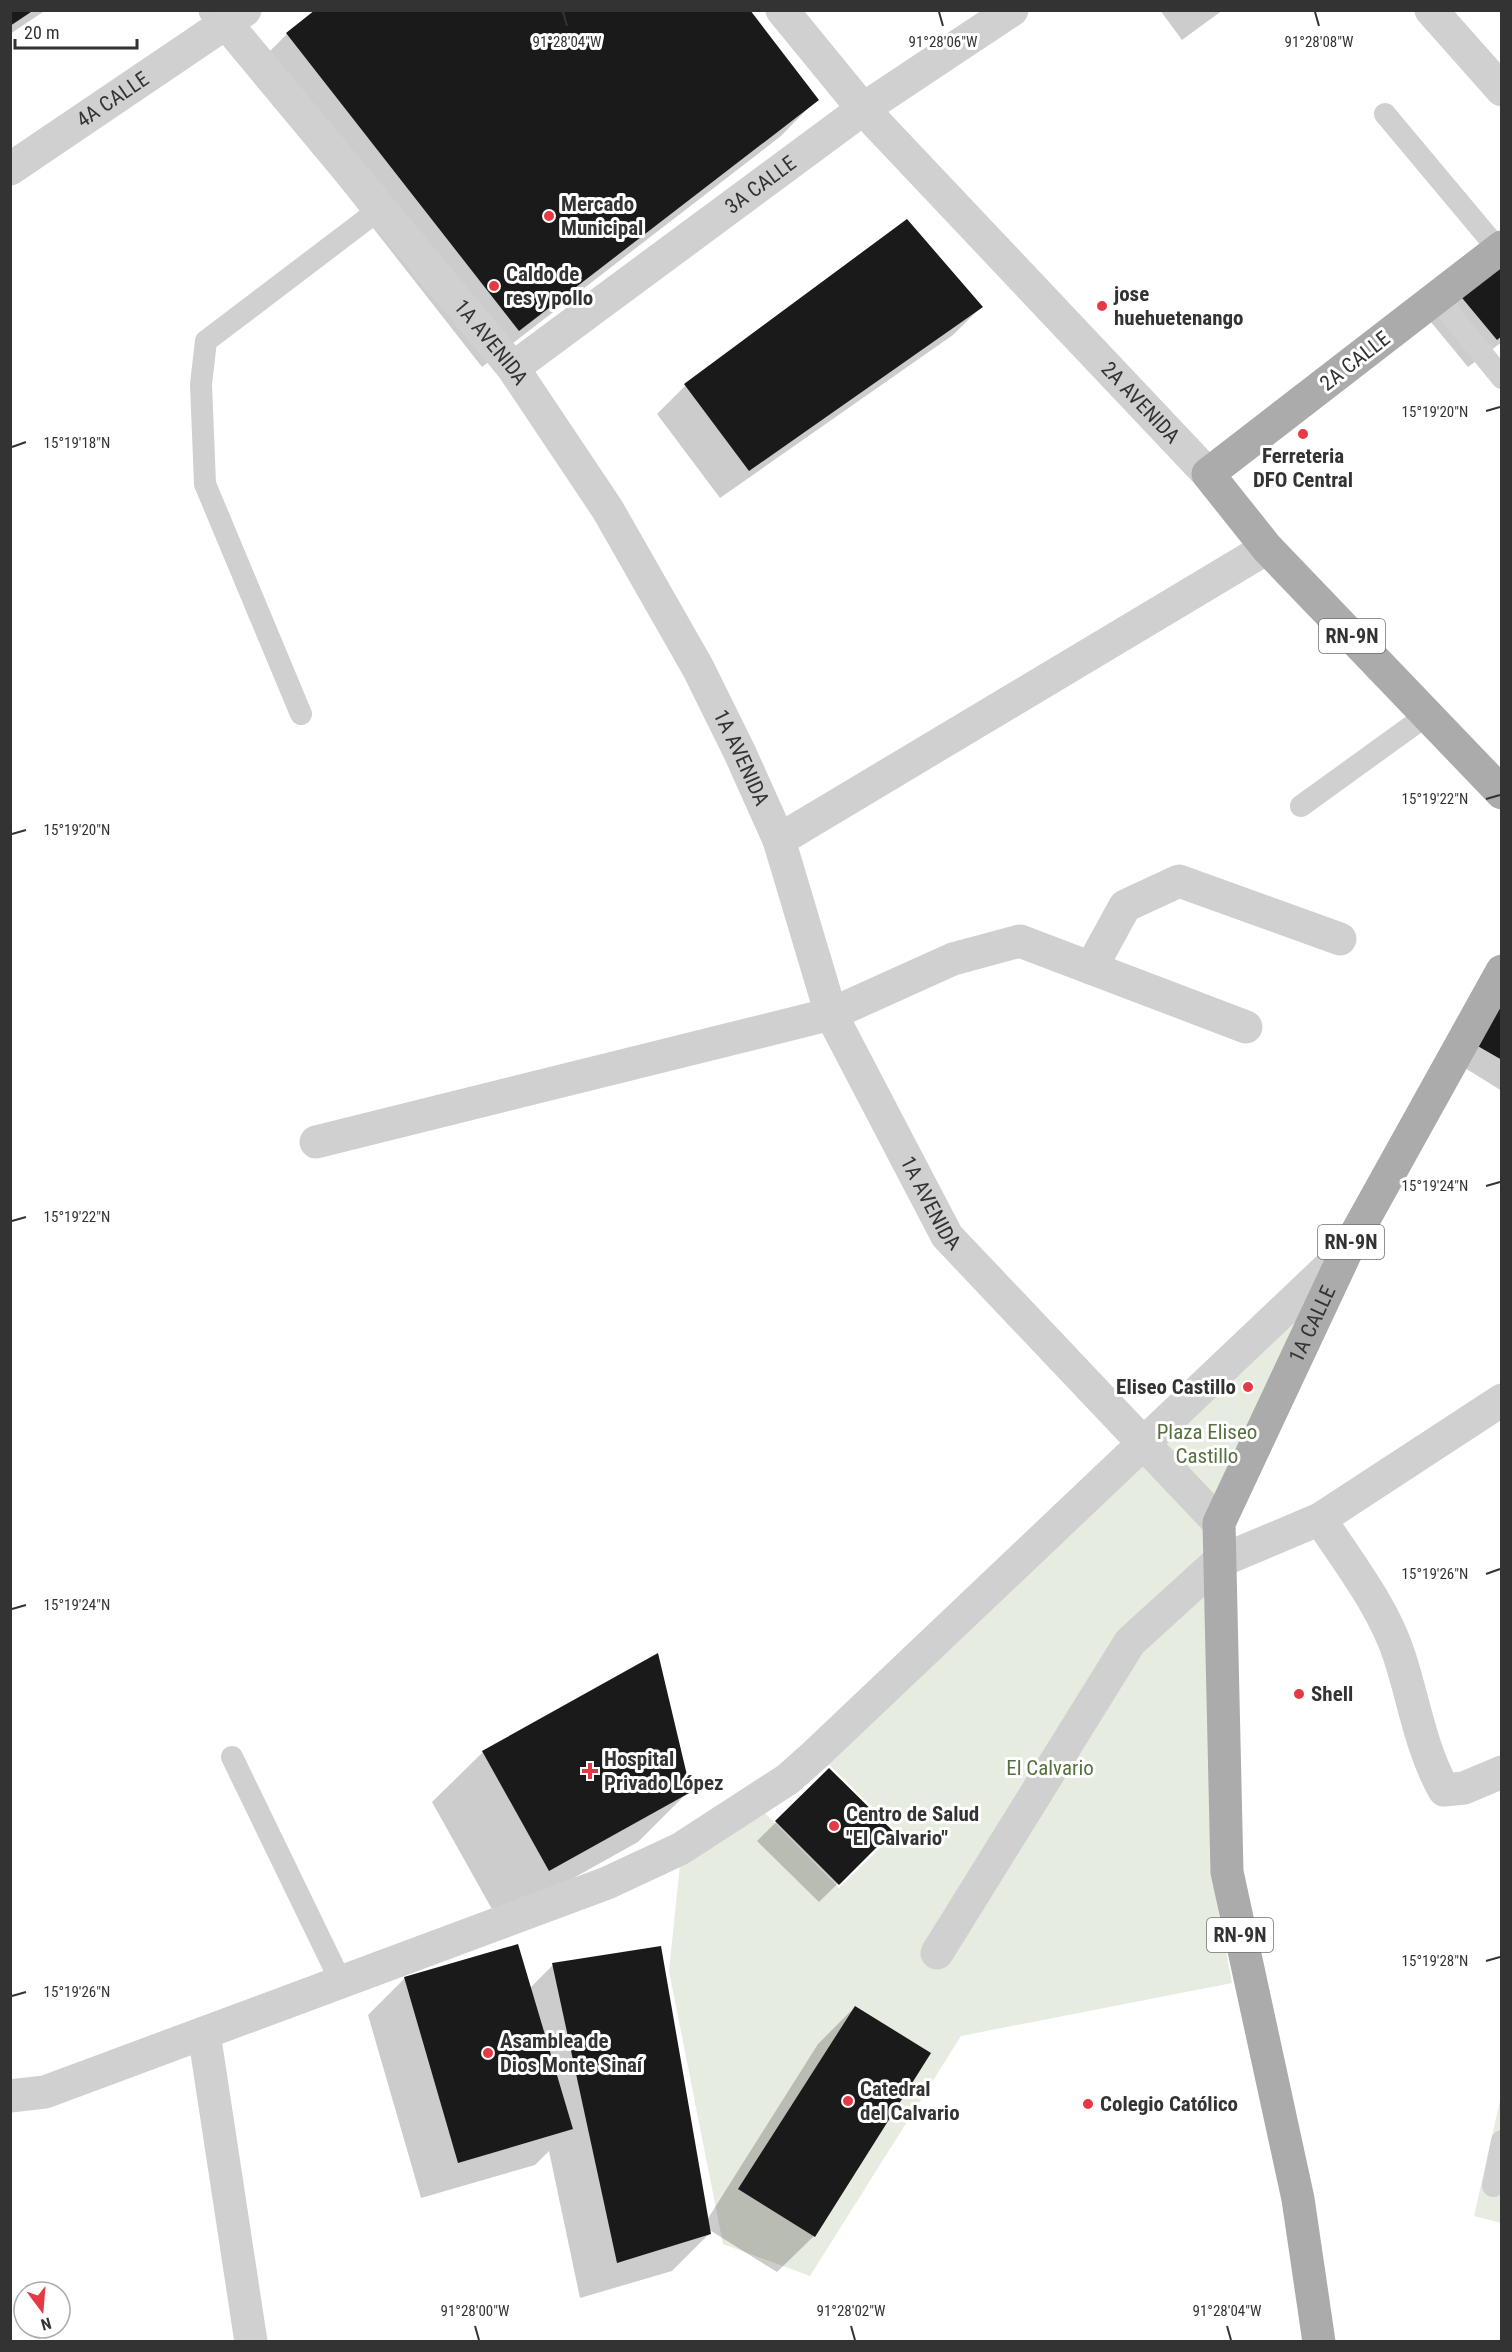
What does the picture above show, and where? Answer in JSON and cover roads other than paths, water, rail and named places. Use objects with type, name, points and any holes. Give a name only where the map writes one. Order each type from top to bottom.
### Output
[{"type":"main road","name":"2A CALLE","points":[[1208,474],[1500,248]]},
{"type":"main road","name":"2A AVENIDA","points":[[1208,474],[1267,548],[1502,792]]},
{"type":"main road","name":"1A CALLE","points":[[1219,1523],[1347,1250],[1502,971]]},
{"type":"main road","name":"RN-9N","points":[[1219,1523],[1218,1562],[1227,1872],[1298,2199],[1319,2342]]},
{"type":"street","name":"2A AVENIDA","points":[[782,10],[862,109],[1208,474]]},
{"type":"street","name":"3A CALLE","points":[[513,368],[862,109],[1012,10]]},
{"type":"street","points":[[1431,10],[1502,90]]},
{"type":"street","name":"4A CALLE","points":[[10,169],[229,15]]},
{"type":"street","name":"1A AVENIDA","points":[[229,15],[380,209],[513,368],[602,501],[652,584],[698,668],[779,840],[831,1014],[947,1236],[1219,1523]]},
{"type":"street","points":[[779,840],[1267,548]]},
{"type":"street","points":[[1091,968],[1125,906],[1179,880],[1340,939]]},
{"type":"street","points":[[316,1142],[831,1014],[953,958],[1020,942],[1246,1027]]},
{"type":"street","points":[[10,2096],[45,2092],[628,1873],[680,1849],[788,1779],[1347,1250]]},
{"type":"street","points":[[937,1953],[1130,1642],[1218,1562],[1320,1519],[1502,1400]]},
{"type":"street","points":[[1320,1519],[1377,1606],[1399,1654],[1432,1768],[1444,1790],[1464,1788],[1502,1772]]},
{"type":"street","points":[[204,2033],[251,2342]]},
{"type":"lane","points":[[1385,114],[1500,248]]},
{"type":"lane","points":[[301,714],[206,484],[201,384],[206,341],[380,209]]},
{"type":"lane","points":[[1437,298],[1502,378]]},
{"type":"lane","points":[[1301,806],[1427,715]]},
{"type":"lane","points":[[232,1757],[341,1982]]},
{"type":"lane","points":[[1493,2186],[1502,2141]]},
{"type":"place","name":"Mercado Municipal","points":[[549,216]]},
{"type":"place","name":"Caldo de res y pollo","points":[[494,286]]},
{"type":"place","name":"jose huehuetenango","points":[[1102,306]]},
{"type":"place","name":"Ferreteria DFO Central","points":[[1303,434]]},
{"type":"place","name":"Eliseo Castillo","points":[[1248,1387]]},
{"type":"place","name":"Shell","points":[[1299,1694]]},
{"type":"place","name":"Hospital Privado López","points":[[590,1771]]},
{"type":"place","name":"Centro de Salud \"El Calvario\"","points":[[834,1826]]},
{"type":"place","name":"Asamblea de Dios Monte Sinaí","points":[[488,2053]]},
{"type":"place","name":"Catedral del Calvario","points":[[848,2101]]},
{"type":"place","name":"Colegio Católico","points":[[1088,2104]]},
{"type":"park label","name":"Plaza Eliseo Castillo","points":[[1207,1444]]},
{"type":"park label","name":"El Calvario","points":[[1050,1768]]}]
